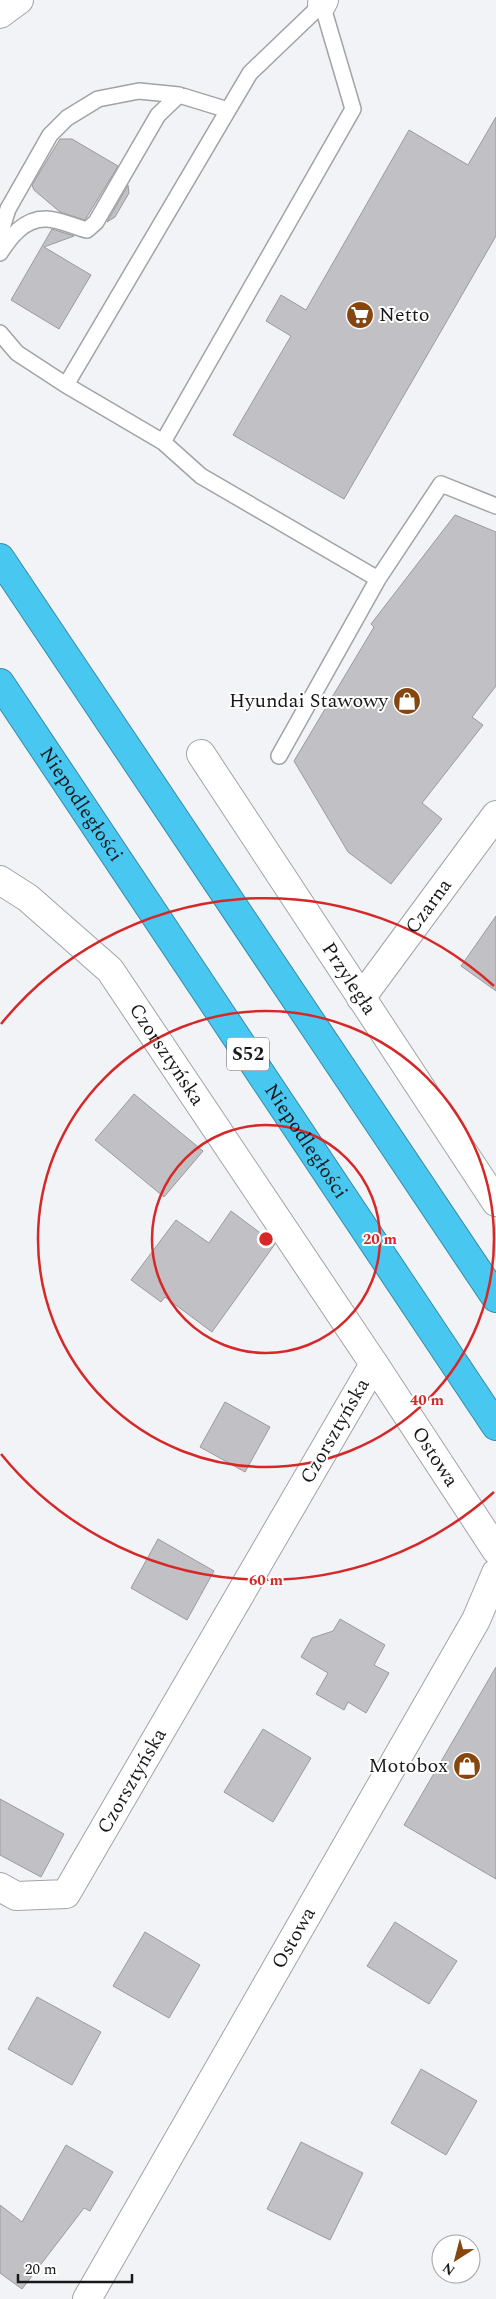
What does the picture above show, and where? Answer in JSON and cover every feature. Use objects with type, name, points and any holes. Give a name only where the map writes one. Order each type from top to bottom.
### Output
[{"type":"highway","points":[[0,558],[496,1298]]},
{"type":"highway","name":"Niepodległości","points":[[0,683],[496,1426]]},
{"type":"street","points":[[0,14],[19,0]]},
{"type":"street","name":"Przyległa","points":[[201,754],[496,1202]]},
{"type":"street","name":"Czarna","points":[[361,998],[496,815]]},
{"type":"street","name":"Czorsztyńska","points":[[0,880],[28,898],[110,970],[374,1364],[66,1894],[16,1896],[0,1887]]},
{"type":"street","name":"Ostowa","points":[[374,1364],[496,1550]]},
{"type":"street","name":"Ostowa","points":[[87,2299],[476,1620],[496,1573]]},
{"type":"lane","points":[[66,385],[250,73],[323,2],[353,109],[163,442]]},
{"type":"lane","points":[[0,234],[8,209],[50,136],[67,118],[98,99],[139,91],[179,95],[228,110]]},
{"type":"lane","points":[[0,253],[10,237],[27,224],[46,218],[87,230],[96,222],[158,116],[179,95]]},
{"type":"lane","points":[[0,333],[17,353],[66,385],[163,442],[201,476],[378,579]]},
{"type":"lane","points":[[279,756],[378,579],[441,484],[496,506]]},
{"type":"building","name":"Netto","points":[[496,117],[496,236],[344,499],[233,435],[291,336],[266,321],[281,295],[306,310],[409,130],[468,165]]},
{"type":"building","points":[[60,139],[72,139],[118,166],[85,220],[60,212],[34,190],[32,185]]},
{"type":"building","points":[[128,185],[129,193],[115,217],[107,222]]},
{"type":"building","points":[[52,229],[74,236],[44,247],[91,275],[59,329],[11,300]]},
{"type":"building","name":"Hyundai Stawowy","points":[[455,515],[496,532],[496,686],[472,717],[483,725],[422,803],[442,819],[391,884],[348,852],[294,761],[374,627],[371,624]]},
{"type":"building","points":[[496,916],[496,991],[461,966]]},
{"type":"building","points":[[134,1094],[203,1151],[164,1197],[95,1140]]},
{"type":"building","points":[[231,1211],[275,1244],[212,1332],[165,1297],[161,1302],[131,1280],[176,1220],[209,1243]]},
{"type":"building","points":[[225,1402],[270,1427],[245,1472],[200,1447]]},
{"type":"building","points":[[158,1539],[214,1571],[187,1620],[131,1588]]},
{"type":"building","points":[[340,1619],[385,1645],[374,1665],[389,1673],[366,1713],[348,1702],[344,1710],[316,1694],[328,1673],[301,1657],[312,1638],[333,1631]]},
{"type":"building","name":"Motobox","points":[[496,1667],[496,1879],[404,1825]]},
{"type":"building","points":[[263,1729],[311,1758],[273,1822],[224,1792]]},
{"type":"building","points":[[0,1799],[64,1834],[41,1877],[0,1855]]},
{"type":"building","points":[[395,1922],[457,1961],[429,2004],[367,1966]]},
{"type":"building","points":[[145,1932],[200,1965],[169,2018],[113,1986]]},
{"type":"building","points":[[37,1997],[101,2032],[72,2085],[8,2049]]},
{"type":"building","points":[[421,2069],[477,2101],[446,2155],[391,2123]]},
{"type":"building","points":[[301,2142],[363,2173],[330,2240],[267,2209]]},
{"type":"building","points":[[66,2145],[113,2172],[90,2211],[84,2208],[22,2289],[0,2273],[0,2205],[22,2222]]},
{"type":"place","name":"Netto","points":[[360,315]]},
{"type":"place","name":"Hyundai Stawowy","points":[[407,701]]},
{"type":"place","name":"Motobox","points":[[467,1766]]}]
